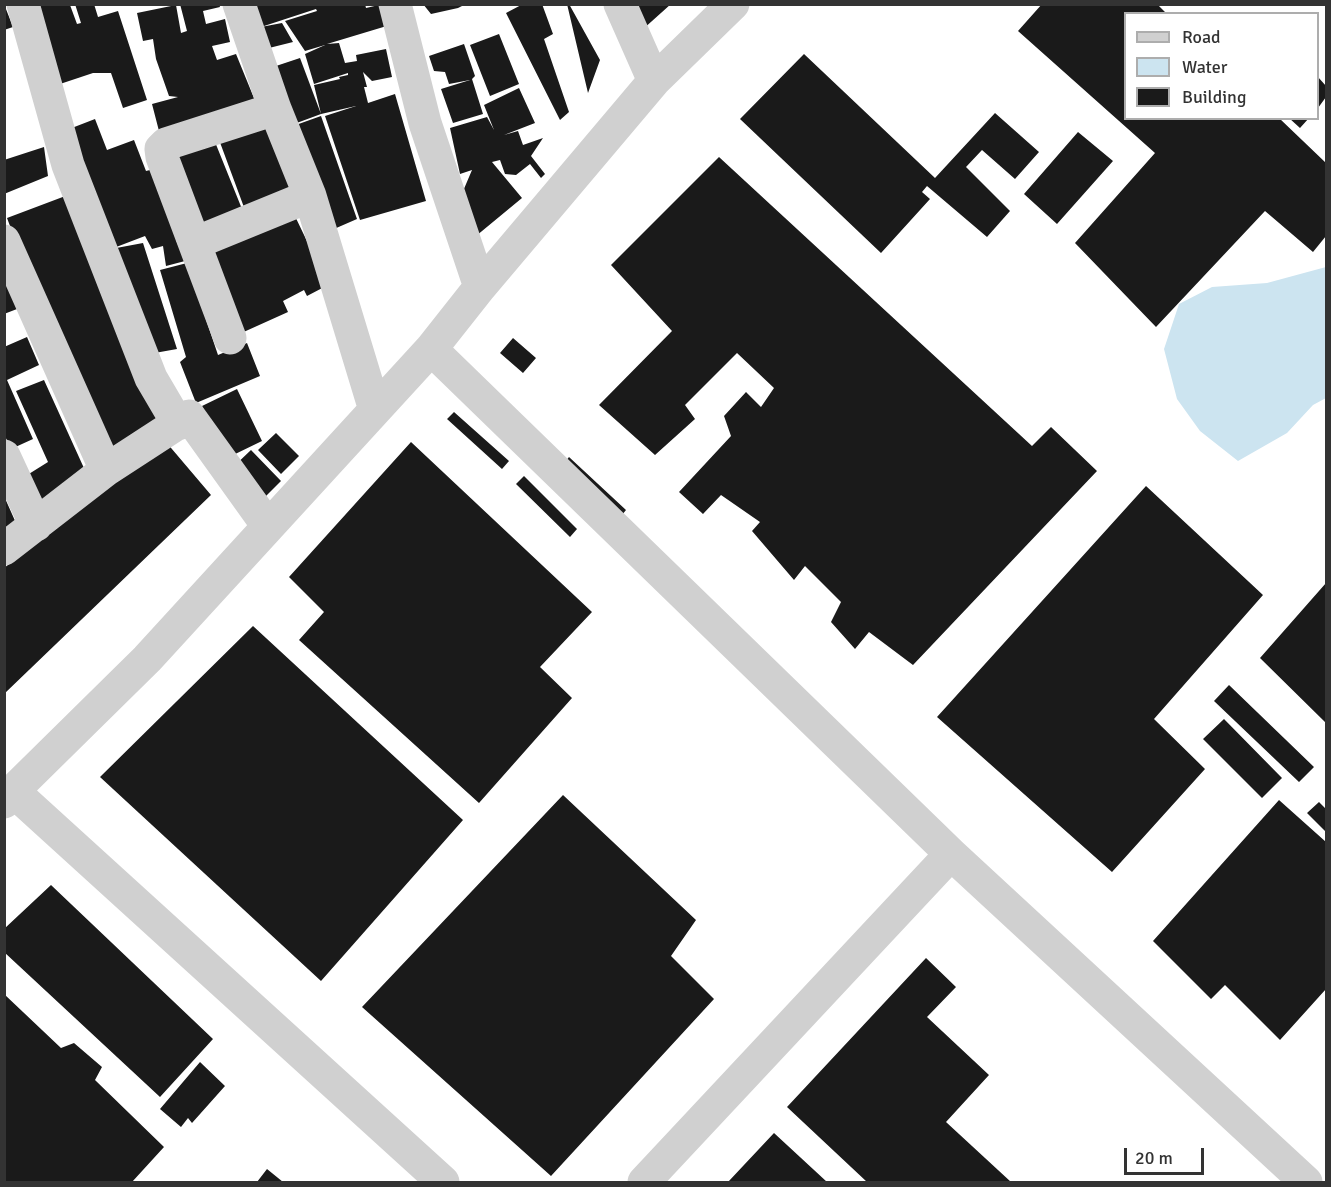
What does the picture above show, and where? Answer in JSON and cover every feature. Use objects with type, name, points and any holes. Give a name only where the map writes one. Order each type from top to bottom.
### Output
[{"type":"street","points":[[23,4],[69,165],[151,378],[178,424]]},
{"type":"street","points":[[239,4],[275,109],[310,196],[375,410]]},
{"type":"street","points":[[395,4],[425,123],[480,287]]},
{"type":"street","points":[[620,4],[654,81]]},
{"type":"street","points":[[443,1182],[9,797],[147,659],[431,349],[480,287],[654,81],[733,4]]},
{"type":"street","points":[[230,338],[162,157],[161,149],[166,144],[275,109]]},
{"type":"street","points":[[195,243],[310,196]]},
{"type":"street","points":[[4,241],[106,470]]},
{"type":"street","points":[[431,349],[951,854],[1306,1182]]},
{"type":"street","points":[[4,549],[106,470],[189,416],[268,526]]},
{"type":"street","points":[[4,456],[36,525]]},
{"type":"street","points":[[644,1182],[951,854]]},
{"type":"water","points":[[1326,267],[1326,398],[1313,405],[1287,433],[1238,461],[1200,431],[1177,399],[1164,349],[1179,304],[1212,287],[1267,283]]},
{"type":"building","points":[[4,4],[13,27],[4,30]]},
{"type":"building","points":[[75,4],[94,4],[98,17],[118,11],[147,100],[123,108],[111,73],[93,73],[57,85],[30,5],[70,5],[77,24],[81,23]]},
{"type":"building","points":[[180,4],[219,4],[220,7],[203,11],[206,24],[225,19],[230,42],[212,46],[217,60],[236,54],[256,103],[159,131],[152,104],[178,97],[169,96],[156,59],[153,39],[143,41],[137,13],[176,5],[181,33],[187,31]]},
{"type":"building","points":[[250,4],[365,4],[366,8],[383,4],[390,25],[327,44],[339,43],[345,63],[357,61],[356,55],[386,49],[392,77],[372,81],[363,72],[368,103],[395,94],[426,201],[360,220],[325,116],[356,106],[321,114],[314,85],[340,79],[339,77],[348,75],[348,73],[314,84],[305,54],[325,45],[305,51],[285,21],[317,11],[316,9],[261,27],[282,23],[293,42],[269,48]]},
{"type":"building","points":[[423,4],[466,4],[431,14]]},
{"type":"building","points":[[523,4],[542,4],[553,34],[544,39],[569,112],[560,120],[506,13]]},
{"type":"building","points":[[567,4],[600,60],[588,93]]},
{"type":"building","points":[[632,4],[671,4],[642,30]]},
{"type":"building","points":[[1042,4],[1157,4],[1165,12],[1124,12],[1124,120],[1281,120],[1326,163],[1326,236],[1313,252],[1265,211],[1156,327],[1075,243],[1155,153],[1018,31]]},
{"type":"building","points":[[499,34],[519,84],[490,96],[470,45]]},
{"type":"building","points":[[464,44],[475,76],[472,79],[483,114],[453,123],[441,89],[470,80],[449,84],[445,72],[434,71],[429,56]]},
{"type":"building","points":[[804,54],[935,178],[995,113],[1039,152],[1015,179],[982,150],[966,167],[1010,211],[987,237],[927,186],[922,192],[930,199],[881,253],[740,119]]},
{"type":"building","points":[[300,58],[321,114],[294,124],[273,67]]},
{"type":"building","points":[[1319,78],[1326,86],[1326,97],[1319,107]]},
{"type":"building","points":[[519,88],[535,123],[504,135],[518,131],[523,145],[543,138],[531,156],[545,174],[541,178],[530,164],[516,175],[505,174],[500,160],[492,162],[522,198],[476,236],[458,203],[472,170],[460,174],[450,128],[487,117],[494,130],[484,105]]},
{"type":"building","points":[[321,116],[357,219],[334,229],[293,126]]},
{"type":"building","points":[[265,118],[294,191],[245,210],[218,137]]},
{"type":"building","points":[[95,119],[107,150],[134,140],[146,171],[150,170],[178,239],[176,240],[185,261],[166,266],[163,246],[152,249],[145,236],[111,249],[143,243],[177,349],[149,354],[64,131]]},
{"type":"building","points":[[1291,120],[1307,120],[1300,128]]},
{"type":"building","points":[[1078,132],[1113,161],[1057,224],[1024,194]]},
{"type":"building","points":[[213,137],[244,214],[199,232],[168,155]]},
{"type":"building","points":[[44,147],[48,176],[4,194],[4,160]]},
{"type":"building","points":[[719,157],[1032,446],[1051,427],[1097,471],[913,665],[869,632],[855,649],[831,622],[841,602],[805,566],[794,580],[752,531],[760,522],[721,495],[703,514],[679,492],[731,436],[724,416],[746,392],[761,407],[774,388],[737,353],[685,405],[695,419],[655,455],[599,405],[672,331],[611,265]]},
{"type":"building","points":[[68,195],[161,428],[111,453],[48,326],[7,218]]},
{"type":"building","points":[[293,212],[328,285],[307,296],[304,290],[283,301],[288,312],[237,335],[200,252]]},
{"type":"building","points":[[187,263],[218,355],[247,343],[260,376],[196,403],[180,362],[186,357],[160,270]]},
{"type":"building","points":[[4,278],[17,309],[4,314]]},
{"type":"building","points":[[27,337],[39,365],[7,380],[33,439],[11,449],[4,434],[4,347]]},
{"type":"building","points":[[513,338],[536,358],[523,373],[500,353]]},
{"type":"building","points":[[44,380],[88,477],[39,514],[24,477],[48,462],[16,391]]},
{"type":"building","points":[[237,389],[262,441],[227,458],[202,406]]},
{"type":"building","points":[[454,412],[509,461],[502,469],[447,419]]},
{"type":"building","points":[[276,433],[299,456],[281,474],[258,450]]},
{"type":"building","points":[[166,442],[211,495],[4,694],[4,568]]},
{"type":"building","points":[[411,442],[592,612],[540,667],[572,698],[479,803],[299,640],[324,612],[289,577]]},
{"type":"building","points":[[251,450],[281,481],[261,501],[230,470]]},
{"type":"building","points":[[569,457],[626,510],[618,520],[561,467]]},
{"type":"building","points":[[524,476],[577,529],[570,537],[516,484]]},
{"type":"building","points":[[1146,486],[1263,595],[1154,719],[1205,769],[1112,872],[937,717]]},
{"type":"building","points":[[4,496],[20,532],[4,540]]},
{"type":"building","points":[[1326,583],[1326,723],[1260,658]]},
{"type":"building","points":[[253,626],[463,820],[321,981],[100,777]]},
{"type":"building","points":[[1229,685],[1314,767],[1299,782],[1214,701]]},
{"type":"building","points":[[1224,719],[1282,778],[1262,798],[1203,739]]},
{"type":"building","points":[[563,795],[696,920],[671,956],[714,999],[551,1176],[362,1007]]},
{"type":"building","points":[[1279,800],[1326,842],[1326,989],[1280,1040],[1225,985],[1211,999],[1153,941]]},
{"type":"building","points":[[1319,802],[1326,809],[1326,832],[1307,813]]},
{"type":"building","points":[[51,885],[213,1039],[160,1097],[4,952],[4,929]]},
{"type":"building","points":[[926,958],[956,987],[927,1017],[989,1075],[946,1122],[1011,1182],[867,1182],[787,1107]]},
{"type":"building","points":[[4,994],[61,1048],[74,1043],[102,1067],[95,1080],[164,1147],[132,1182],[4,1182]]},
{"type":"building","points":[[200,1062],[225,1086],[192,1123],[188,1118],[181,1127],[160,1109]]},
{"type":"building","points":[[774,1133],[827,1182],[728,1182]]},
{"type":"building","points":[[267,1169],[283,1182],[257,1182]]}]
